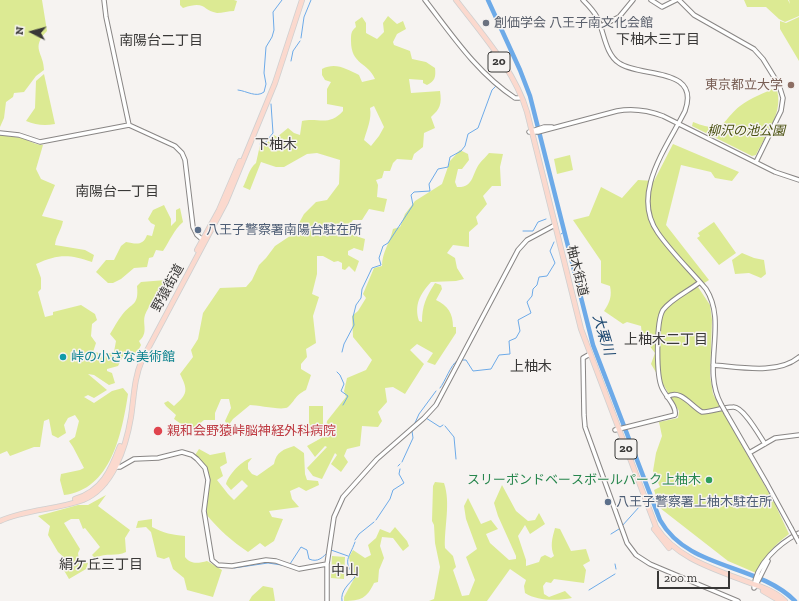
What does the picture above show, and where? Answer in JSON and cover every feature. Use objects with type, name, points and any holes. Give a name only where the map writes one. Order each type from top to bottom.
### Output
[{"type":"main road","name":"野猿街道","points":[[204,241],[226,195],[269,89],[299,0]]},
{"type":"main road","name":"野猿街道","points":[[0,521],[87,498],[104,485],[114,467],[130,424],[135,381],[140,365],[228,197],[273,88],[302,0]]},
{"type":"main road","name":"柚木街道","points":[[453,0],[503,69],[519,98],[533,131]]},
{"type":"main road","name":"柚木街道","points":[[456,0],[515,82],[524,103],[533,131],[553,226],[589,355],[653,520],[665,539],[675,549],[687,556],[756,584],[774,593],[785,601]]},
{"type":"main road","name":"野猿街道","points":[[0,517],[84,496],[100,485],[114,467]]},
{"type":"main road","name":"柚木街道","points":[[756,584],[780,601]]},
{"type":"street","points":[[104,0],[129,125]]},
{"type":"street","points":[[425,0],[469,57],[495,83],[515,98],[519,98]]},
{"type":"street","points":[[583,0],[592,10],[601,26],[611,54],[617,62],[628,68],[670,76],[681,84],[686,93],[687,103],[651,180],[647,196],[648,209],[651,220],[657,232],[710,295],[714,310],[714,387],[721,404],[799,544]]},
{"type":"street","points":[[601,26],[619,17],[633,0]]},
{"type":"street","points":[[651,0],[662,7],[676,0]]},
{"type":"street","points":[[679,0],[694,15],[754,49],[777,81],[782,95],[781,111],[756,162]]},
{"type":"street","points":[[533,131],[629,109],[652,112],[784,176],[799,180]]},
{"type":"street","points":[[0,134],[19,135],[40,142],[129,125],[175,146],[182,153],[185,160],[192,224],[197,235],[204,241]]},
{"type":"street","points":[[327,601],[327,564],[334,517],[345,493],[382,454],[424,418],[436,405],[518,250],[527,240],[553,226]]},
{"type":"street","points":[[618,429],[674,416],[675,409],[660,381],[658,327],[660,316],[670,304],[700,282]]},
{"type":"street","points":[[589,355],[583,359],[585,424],[618,522],[627,543],[636,555],[650,564],[738,601]]},
{"type":"street","points":[[713,365],[774,368],[788,364],[799,357]]},
{"type":"street","points":[[667,396],[672,394],[680,395],[702,412],[737,407],[765,444]]},
{"type":"street","points":[[749,453],[780,437],[799,435]]},
{"type":"street","points":[[114,467],[120,467],[134,458],[158,458],[182,452],[192,455],[204,468],[208,480],[204,511],[213,562],[222,567],[266,560],[303,569],[327,564]]},
{"type":"street","points":[[756,584],[764,563],[774,551],[788,539],[799,533]]},
{"type":"green space","points":[[0,0],[42,0],[47,31],[39,42],[39,50],[44,70],[36,76],[24,92],[14,93],[13,97],[6,102],[4,118],[0,127]]},
{"type":"green space","points":[[180,0],[237,1],[234,11],[217,13],[196,5],[183,8],[180,5]]},
{"type":"green space","points":[[744,0],[788,0],[790,4],[789,0],[799,0],[799,16],[785,22],[779,19],[766,7],[747,7]]},
{"type":"green space","points":[[388,16],[397,24],[403,21],[406,29],[397,34],[393,42],[394,45],[410,51],[412,59],[426,62],[435,68],[434,78],[432,82],[427,85],[423,83],[423,80],[409,79],[411,93],[440,91],[440,106],[431,117],[435,128],[424,133],[423,147],[414,154],[412,160],[397,159],[393,163],[390,171],[384,171],[382,178],[376,180],[378,185],[377,197],[387,199],[384,212],[369,209],[362,220],[353,220],[349,225],[350,232],[353,235],[365,239],[363,251],[354,248],[348,251],[348,255],[359,261],[355,272],[349,266],[345,270],[342,269],[342,263],[338,261],[334,262],[323,256],[317,256],[317,274],[312,294],[319,297],[313,316],[316,343],[306,349],[307,357],[301,364],[301,369],[311,375],[306,390],[297,396],[291,405],[285,408],[250,405],[233,419],[228,426],[225,421],[231,408],[229,399],[221,399],[215,413],[215,420],[204,420],[191,431],[174,419],[176,415],[164,403],[168,401],[174,406],[184,395],[185,388],[180,374],[193,357],[191,350],[198,339],[203,313],[220,288],[246,287],[252,280],[259,265],[275,246],[293,234],[304,214],[316,202],[327,200],[339,184],[340,160],[317,153],[307,154],[284,167],[276,167],[261,162],[250,190],[243,187],[250,171],[256,163],[260,145],[265,145],[274,135],[277,137],[288,128],[294,133],[300,135],[302,121],[328,120],[338,116],[343,111],[343,107],[327,104],[327,89],[331,82],[325,80],[322,75],[322,69],[336,66],[359,75],[362,82],[375,79],[372,73],[354,55],[351,35],[356,27],[355,22],[362,17],[366,23],[366,33],[377,39],[384,32],[383,23]],"holes":[[[374,106],[384,127],[371,146],[364,140],[370,120],[370,108]]]},
{"type":"green space","points":[[799,17],[799,61],[780,29],[780,21],[786,23]]},
{"type":"green space","points":[[44,74],[55,124],[40,125],[26,121],[35,108],[36,81]]},
{"type":"green space","name":"柳沢の池公園","points":[[776,87],[778,105],[776,114],[756,155],[752,156],[692,126],[693,122],[704,126],[717,127],[725,122],[744,103]]},
{"type":"green space","points":[[0,135],[22,138],[36,144],[43,145],[36,169],[41,179],[55,185],[42,216],[63,221],[55,245],[85,250],[94,255],[92,262],[70,256],[64,256],[51,258],[36,264],[41,278],[41,289],[38,292],[45,317],[53,315],[53,312],[81,305],[95,314],[97,320],[92,324],[91,336],[96,343],[93,352],[107,354],[114,352],[116,341],[110,334],[120,317],[136,301],[137,286],[141,282],[166,280],[166,290],[158,293],[145,315],[145,332],[139,341],[141,345],[136,355],[124,354],[118,366],[107,369],[107,371],[112,373],[115,383],[109,385],[94,375],[88,374],[107,390],[94,398],[88,395],[84,397],[94,403],[112,391],[123,388],[128,394],[122,426],[118,442],[111,457],[103,471],[93,483],[80,491],[64,495],[60,480],[61,474],[84,468],[69,441],[75,437],[79,421],[75,415],[68,418],[64,425],[66,433],[58,438],[52,435],[49,419],[44,421],[40,447],[34,447],[10,456],[7,451],[0,454]]},
{"type":"green space","points":[[673,144],[739,172],[732,181],[715,178],[711,172],[681,165],[666,225],[709,280],[698,287],[710,305],[712,320],[710,376],[713,394],[774,502],[789,534],[770,552],[756,573],[728,561],[660,508],[654,490],[660,487],[653,471],[656,453],[662,436],[659,422],[678,418],[679,411],[651,364],[655,353],[642,336],[641,326],[627,322],[623,324],[604,311],[610,299],[610,286],[601,283],[601,261],[573,220],[589,216],[601,187],[622,198],[638,180],[654,181]]},
{"type":"green space","points":[[460,150],[468,154],[469,160],[462,169],[458,169],[455,182],[457,187],[463,187],[470,182],[477,167],[489,153],[503,154],[500,167],[501,186],[492,186],[483,196],[487,204],[476,217],[478,224],[469,232],[469,247],[453,245],[447,253],[455,258],[457,268],[464,279],[456,281],[431,282],[419,300],[417,310],[419,321],[422,322],[424,306],[429,293],[435,283],[441,285],[442,289],[436,300],[449,310],[453,327],[456,327],[456,333],[435,365],[427,362],[433,353],[417,344],[410,350],[424,364],[405,394],[393,387],[385,388],[387,402],[378,412],[382,421],[378,427],[362,426],[360,446],[347,449],[344,456],[348,462],[341,472],[331,464],[337,455],[335,453],[322,479],[313,476],[307,468],[327,447],[325,446],[315,457],[307,446],[325,436],[327,421],[346,397],[344,391],[347,378],[366,370],[372,360],[353,337],[352,316],[358,311],[366,298],[363,294],[374,268],[382,266],[383,256],[393,229],[400,227],[405,214],[415,201],[442,184],[450,161]]},
{"type":"green space","points":[[570,155],[573,170],[557,174],[554,159]]},
{"type":"green space","points":[[164,205],[171,219],[171,226],[176,221],[176,210],[180,208],[183,222],[163,251],[156,250],[153,257],[149,258],[147,267],[134,268],[121,279],[113,283],[108,283],[96,272],[106,260],[114,260],[121,246],[126,242],[141,243],[147,235],[152,236],[155,225],[148,219],[153,210]]},
{"type":"green space","points":[[714,222],[736,253],[719,265],[697,238],[700,236],[698,233]]},
{"type":"green space","points":[[742,253],[764,260],[766,274],[761,278],[749,273],[735,274],[732,260]]},
{"type":"green space","points":[[309,406],[323,406],[323,432],[309,431]]},
{"type":"green space","points":[[294,446],[304,453],[305,474],[307,480],[318,481],[319,485],[306,491],[299,487],[290,491],[292,499],[299,507],[269,511],[272,517],[283,519],[274,541],[265,547],[260,543],[248,552],[226,535],[206,514],[209,489],[208,475],[201,462],[195,455],[199,449],[210,455],[225,452],[227,463],[220,467],[223,476],[217,480],[234,500],[248,486],[242,480],[231,490],[226,484],[230,476],[240,464],[252,458],[248,463],[248,469],[252,474],[257,476],[274,464],[281,452]]},
{"type":"green space","points":[[435,482],[444,483],[446,491],[447,507],[445,548],[453,556],[456,567],[453,570],[462,596],[469,595],[475,580],[466,557],[477,549],[466,519],[464,506],[468,498],[481,524],[491,520],[498,529],[486,534],[490,543],[509,560],[516,559],[494,503],[502,485],[516,511],[528,521],[535,520],[539,513],[545,524],[530,534],[525,525],[518,536],[526,560],[526,566],[539,562],[541,557],[545,555],[551,558],[554,556],[552,546],[553,536],[555,528],[560,529],[571,551],[586,549],[590,561],[583,565],[586,570],[584,583],[554,579],[551,583],[546,582],[543,586],[544,594],[549,597],[565,591],[572,598],[554,600],[535,598],[525,593],[524,586],[526,580],[510,569],[487,601],[429,601],[434,599],[440,567],[435,543],[434,525],[432,521],[433,486]]},
{"type":"green space","points":[[106,495],[98,506],[130,530],[125,538],[126,552],[104,555],[95,558],[92,555],[100,547],[85,528],[83,529],[79,519],[71,519],[64,523],[80,549],[78,553],[79,560],[88,563],[86,569],[69,579],[62,567],[67,560],[58,552],[48,535],[50,526],[38,516],[78,505],[88,505]]},
{"type":"green space","points":[[152,519],[152,527],[160,531],[185,536],[185,557],[187,560],[195,563],[207,561],[222,570],[213,597],[187,590],[184,578],[173,569],[169,557],[164,559],[157,557],[151,532],[146,527],[136,528],[138,521]]},
{"type":"green space","points":[[395,527],[407,541],[409,546],[403,551],[393,538],[382,537],[380,546],[384,558],[379,570],[378,582],[374,583],[369,592],[363,598],[344,601],[344,597],[355,577],[351,568],[349,557],[353,550],[365,558],[371,555],[368,545],[376,538],[380,529],[390,533]]},
{"type":"green space","points":[[332,556],[345,557],[344,579],[331,578]]},
{"type":"green space","points":[[263,586],[273,588],[275,601],[249,601],[252,596]]},
{"type":"waterway","points":[[238,90],[255,94],[261,94],[264,92],[266,84],[264,73],[266,47],[274,30],[273,12],[282,0]]},
{"type":"waterway","points":[[301,38],[304,17],[311,0]]},
{"type":"waterway","name":"大栗川","points":[[488,0],[520,70],[530,96],[593,345],[660,520],[672,536],[688,548],[705,558],[762,579],[795,601]]},
{"type":"waterway","points":[[291,61],[293,51],[300,41]]},
{"type":"waterway","points":[[342,352],[344,344],[354,325],[353,317],[356,305],[361,298],[362,289],[372,268],[381,265],[379,258],[383,246],[388,243],[413,205],[411,195],[414,192],[430,191],[429,184],[438,169],[448,167],[450,157],[461,151],[465,146],[468,134],[478,128],[492,90],[496,86]]},
{"type":"waterway","points":[[260,144],[264,144],[273,133],[271,104]]},
{"type":"waterway","points":[[523,231],[533,231],[538,222],[546,219]]},
{"type":"waterway","points":[[462,360],[466,360],[473,371],[491,369],[499,355],[510,354],[509,341],[516,338],[520,331],[518,320],[531,313],[527,302],[532,296],[533,289],[537,285],[539,277],[547,276],[555,263],[550,251],[554,242]]},
{"type":"waterway","points":[[440,388],[457,361]]},
{"type":"waterway","points":[[337,372],[344,384],[341,391],[348,396],[343,405]]},
{"type":"waterway","points":[[415,423],[419,414],[436,391]]},
{"type":"waterway","points":[[426,418],[440,427],[443,425]]},
{"type":"waterway","points":[[445,426],[454,437],[456,459]]},
{"type":"waterway","points":[[402,462],[413,438],[412,431]]},
{"type":"waterway","points":[[376,520],[390,499],[393,490],[404,483],[399,474],[400,469]]},
{"type":"waterway","points":[[622,526],[640,506]]},
{"type":"waterway","points":[[355,540],[359,534],[374,522]]},
{"type":"waterway","points":[[611,534],[619,529]]},
{"type":"waterway","points":[[342,601],[342,594],[355,577],[348,563],[349,556],[355,542]]},
{"type":"waterway","points":[[290,564],[301,547],[307,550],[309,559],[312,560],[320,559],[328,552]]},
{"type":"waterway","points":[[331,550],[348,556]]},
{"type":"waterway","points":[[234,568],[268,563],[288,566]]},
{"type":"waterway","points":[[615,564],[616,569]]},
{"type":"waterway","points":[[589,590],[615,574]]},
{"type":"place","name":"創価学会 八王子南文化会館","points":[[486,23]]},
{"type":"place","name":"東京都立大学","points":[[791,85]]},
{"type":"place","name":"八王子警察署南陽台駐在所","points":[[198,230]]},
{"type":"place","name":"峠の小さな美術館","points":[[63,357]]},
{"type":"place","name":"親和会野猿峠脳神経外科病院","points":[[158,431]]},
{"type":"place","name":"スリーボンドベースボールパーク上柚木","points":[[709,480]]},
{"type":"place","name":"八王子警察署上柚木駐在所","points":[[608,502]]},
{"type":"district","name":"下柚木三丁目","points":[[658,40]]},
{"type":"district","name":"南陽台二丁目","points":[[161,41]]},
{"type":"district","name":"下柚木","points":[[276,145]]},
{"type":"district","name":"南陽台一丁目","points":[[117,192]]},
{"type":"district","name":"上柚木二丁目","points":[[666,340]]},
{"type":"district","name":"上柚木","points":[[531,367]]},
{"type":"district","name":"絹ケ丘三丁目","points":[[101,565]]},
{"type":"district","name":"中山","points":[[345,571]]}]
